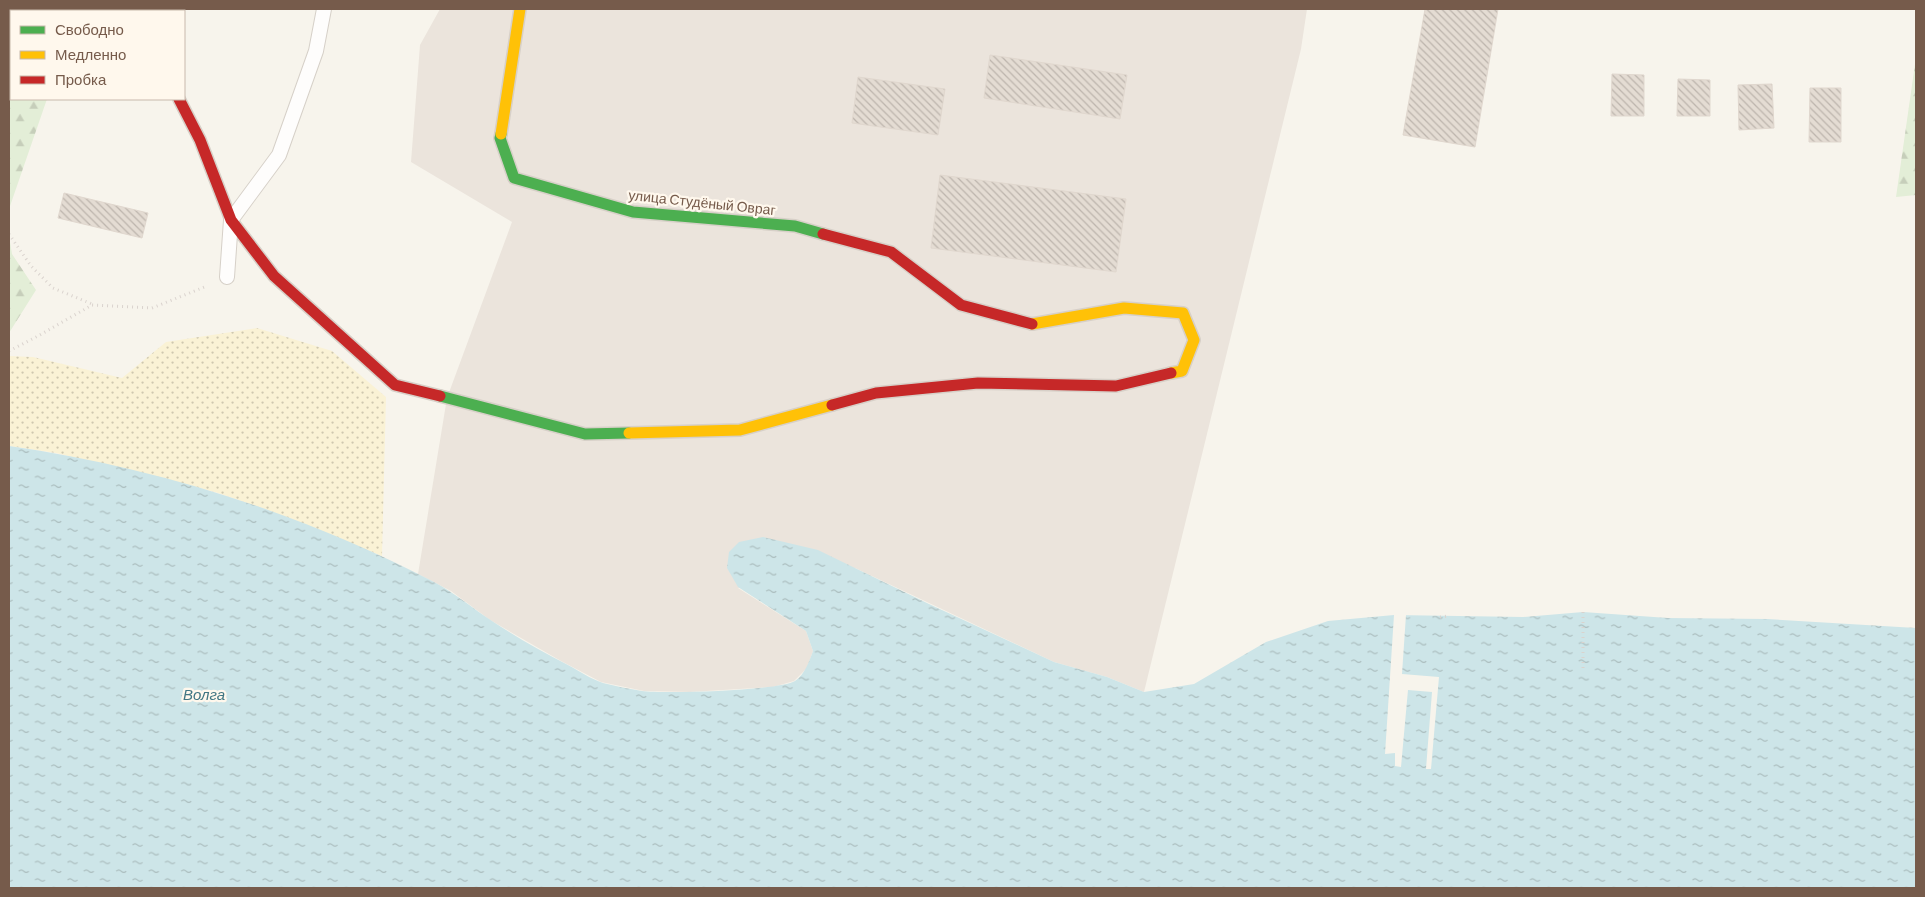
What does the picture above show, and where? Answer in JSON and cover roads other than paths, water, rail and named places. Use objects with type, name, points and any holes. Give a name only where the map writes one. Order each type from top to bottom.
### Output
[{"type":"street","name":"улица Студёный Овраг","points":[[231,220],[274,276],[395,385],[585,434],[740,430],[876,393],[978,382],[1116,386],[1182,371],[1194,340],[1183,313],[1124,308],[1030,324],[961,305],[891,252],[795,226],[633,212],[514,178],[500,138],[520,9]]},
{"type":"street","points":[[180,100],[200,140],[231,220]]},
{"type":"lane","points":[[227,277],[231,220],[279,155],[316,50],[324,9]]},
{"type":"water","name":"Волга","points":[[9,446],[118,466],[227,496],[280,514],[384,557],[434,582],[520,639],[594,679],[603,683],[642,691],[696,692],[767,687],[795,681],[801,675],[813,651],[806,631],[738,587],[727,568],[729,552],[739,542],[763,537],[818,550],[1054,662],[1107,677],[1144,692],[1194,684],[1266,642],[1328,621],[1394,615],[1523,617],[1583,612],[1668,618],[1767,619],[1916,628],[1916,888],[9,888]]}]
